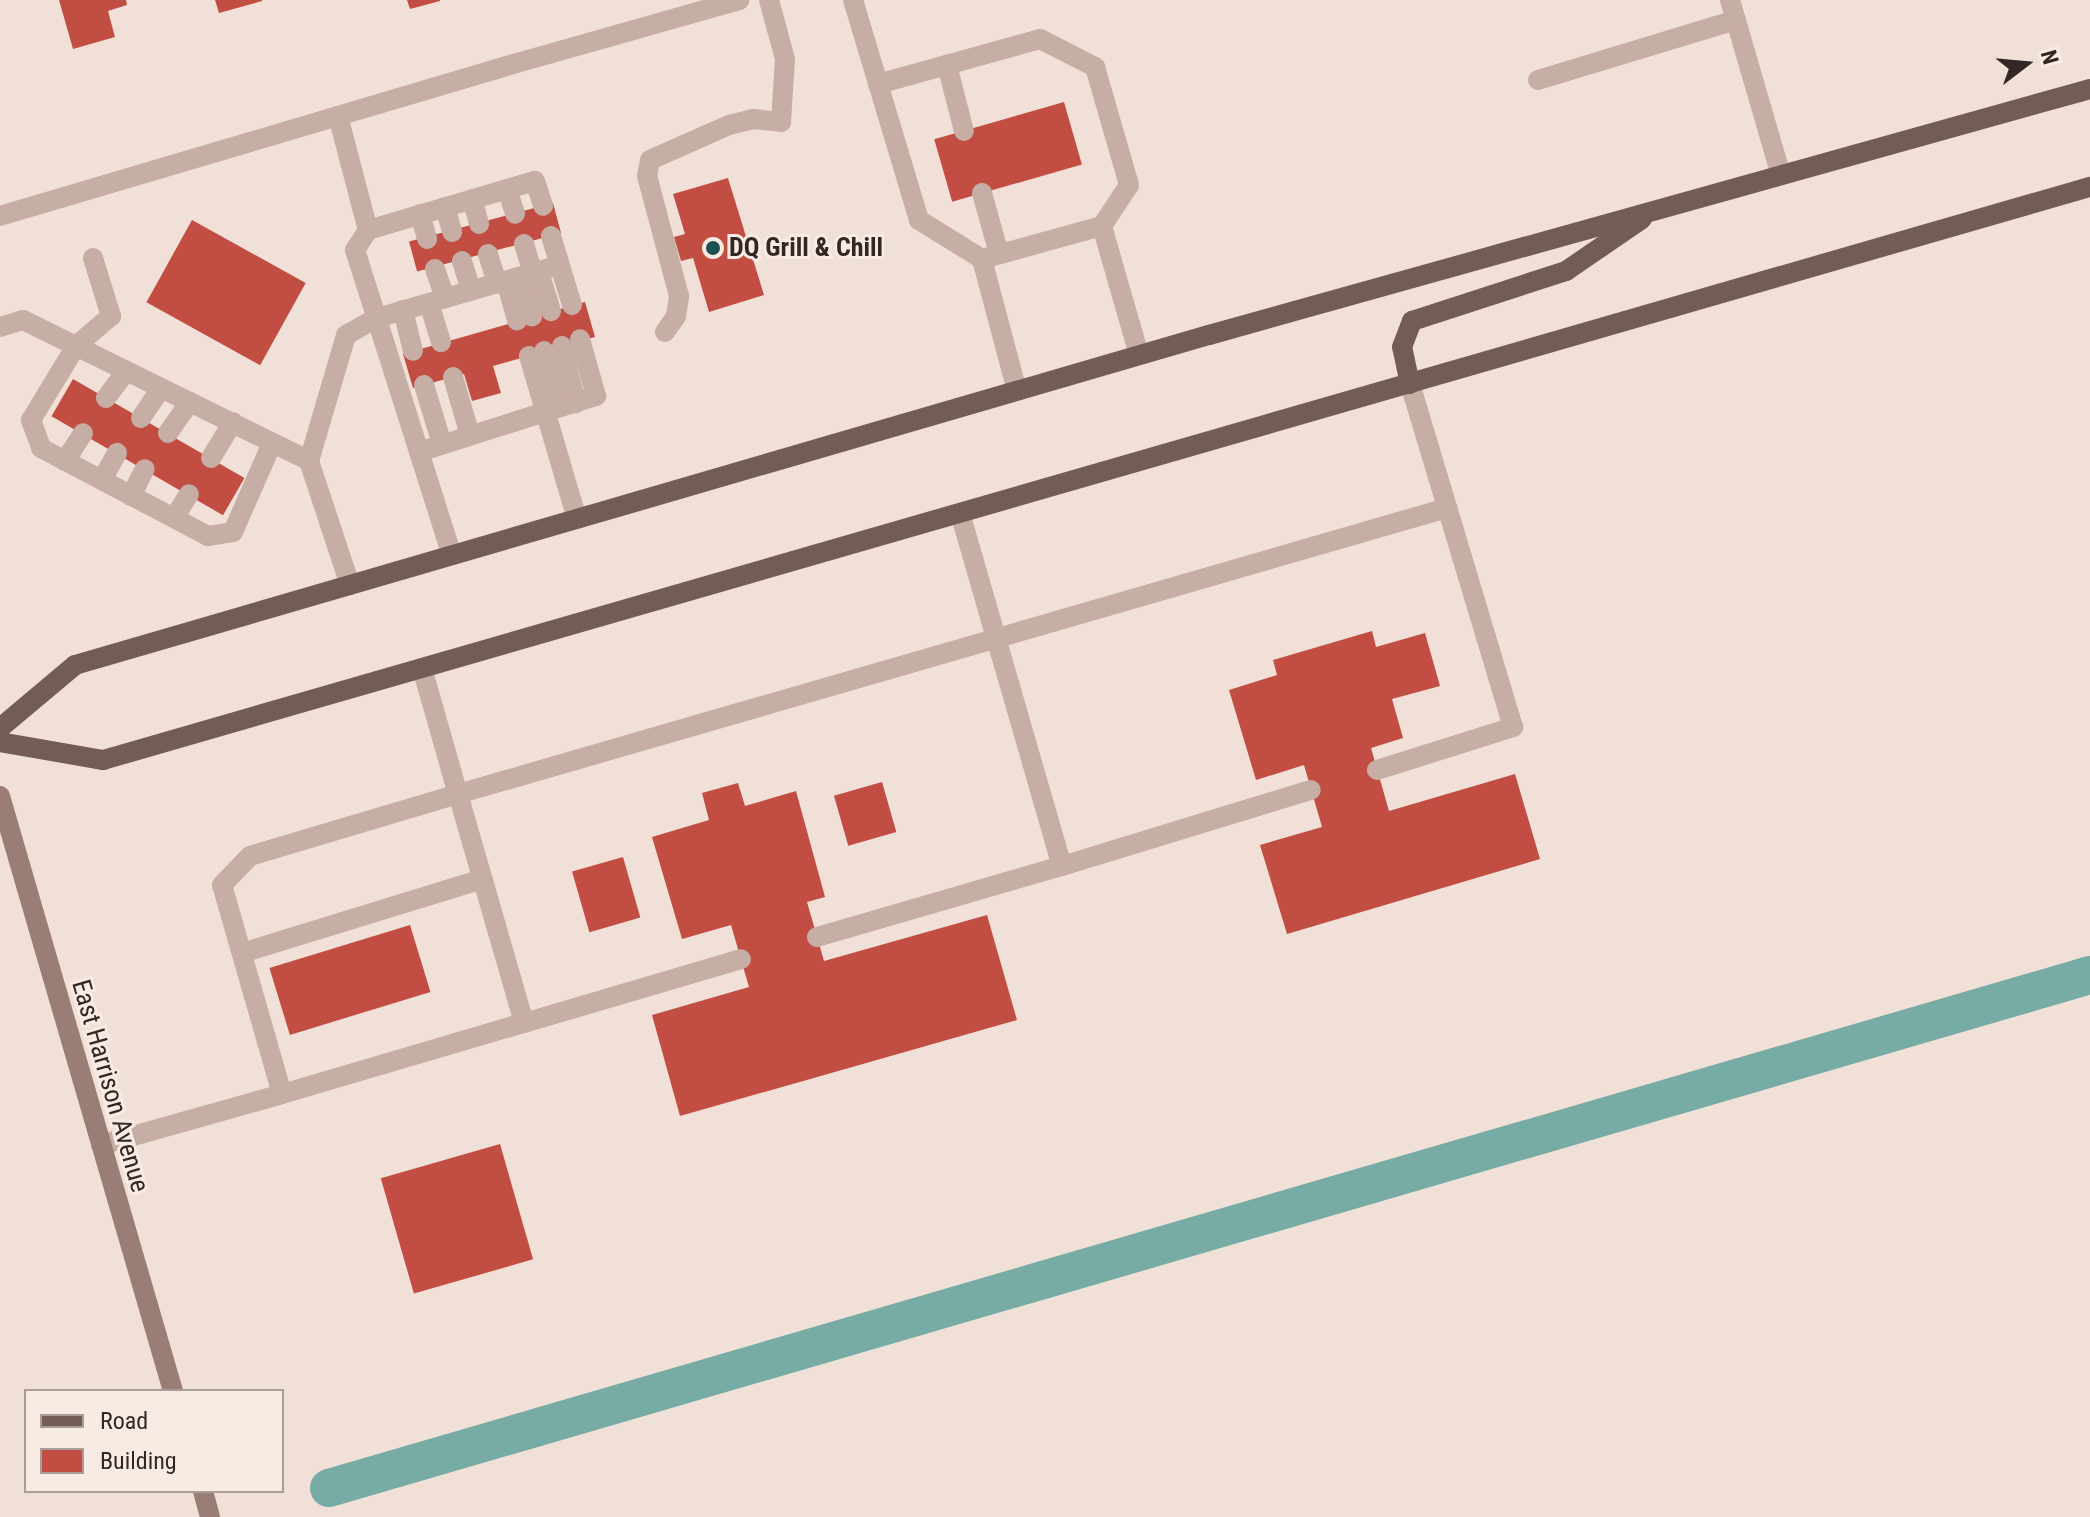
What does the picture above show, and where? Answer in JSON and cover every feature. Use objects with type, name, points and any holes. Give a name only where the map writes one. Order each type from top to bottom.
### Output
[{"type":"main road","points":[[0,728],[75,665],[1139,355],[2090,89]]},
{"type":"main road","points":[[0,742],[103,760],[2090,187]]},
{"type":"main road","points":[[1410,384],[1402,347],[1412,321],[1566,271],[1655,210]]},
{"type":"main road","name":"East Harrison Avenue","points":[[0,796],[172,1389]]},
{"type":"main road","points":[[204,1493],[210,1517]]},
{"type":"street","points":[[0,216],[739,0]]},
{"type":"street","points":[[665,332],[676,316],[679,296],[647,176],[650,160],[729,125],[753,119],[781,122],[785,59],[769,0]]},
{"type":"street","points":[[853,0],[878,84],[919,220],[990,257],[1102,226],[1129,185],[1095,67],[1040,39],[878,84]]},
{"type":"street","points":[[1538,80],[1733,10],[1781,175]]},
{"type":"street","points":[[947,65],[964,131]]},
{"type":"street","points":[[338,116],[368,230]]},
{"type":"street","points":[[452,555],[355,250],[368,230],[535,181],[543,206]]},
{"type":"street","points":[[507,189],[515,214]]},
{"type":"street","points":[[982,193],[990,257],[1017,391]]},
{"type":"street","points":[[472,199],[479,224]]},
{"type":"street","points":[[445,207],[452,232]]},
{"type":"street","points":[[420,214],[427,239]]},
{"type":"street","points":[[1102,226],[1139,355]]},
{"type":"street","points":[[551,236],[572,305]]},
{"type":"street","points":[[488,254],[519,277],[533,316],[519,277],[524,244]]},
{"type":"street","points":[[93,258],[111,316],[76,346],[31,420],[41,448],[208,536],[233,532],[272,443]]},
{"type":"street","points":[[462,261],[471,291]]},
{"type":"street","points":[[350,585],[309,461],[346,335],[377,318],[559,265]]},
{"type":"street","points":[[435,269],[441,342]]},
{"type":"street","points":[[403,310],[413,351]]},
{"type":"street","points":[[0,327],[23,320],[309,461]]},
{"type":"street","points":[[419,452],[470,435],[561,407],[596,396],[554,348],[561,407],[577,519]]},
{"type":"street","points":[[106,398],[126,371]]},
{"type":"street","points":[[453,377],[470,435]]},
{"type":"street","points":[[1377,770],[1513,727],[1410,384]]},
{"type":"street","points":[[424,385],[442,444]]},
{"type":"street","points":[[141,418],[161,388]]},
{"type":"street","points":[[168,433],[190,402]]},
{"type":"street","points":[[211,458],[233,422]]},
{"type":"street","points":[[65,461],[83,433]]},
{"type":"street","points":[[102,480],[117,453]]},
{"type":"street","points":[[131,496],[145,469]]},
{"type":"street","points":[[174,518],[189,494]]},
{"type":"street","points":[[282,1094],[222,885],[250,856],[1447,508]]},
{"type":"street","points":[[960,513],[1062,866]]},
{"type":"street","points":[[422,668],[524,1023]]},
{"type":"street","points":[[817,937],[1311,790]]},
{"type":"street","points":[[242,953],[483,879]]},
{"type":"street","points":[[101,1145],[741,959]]},
{"type":"building","points":[[59,0],[126,0],[127,5],[108,11],[115,37],[73,49]]},
{"type":"building","points":[[215,0],[262,0],[262,1],[219,13]]},
{"type":"building","points":[[407,0],[440,0],[440,1],[410,9]]},
{"type":"building","points":[[1064,102],[1082,164],[952,202],[934,139]]},
{"type":"building","name":"DQ Grill & Chill","points":[[728,178],[764,295],[709,312],[693,258],[681,261],[674,237],[685,234],[673,194]]},
{"type":"building","points":[[553,203],[561,233],[417,272],[409,242]]},
{"type":"building","points":[[192,220],[306,283],[260,365],[146,302]]},
{"type":"building","points":[[585,302],[595,337],[493,366],[501,393],[472,401],[464,374],[413,388],[403,354]]},
{"type":"building","points":[[73,379],[244,478],[223,515],[52,416]]},
{"type":"building","points":[[1372,631],[1376,647],[1425,633],[1440,686],[1392,699],[1403,738],[1371,748],[1389,811],[1515,774],[1540,859],[1287,934],[1260,845],[1322,827],[1304,765],[1256,780],[1229,690],[1277,675],[1273,660]]},
{"type":"building","points":[[882,782],[896,832],[848,846],[834,796]]},
{"type":"building","points":[[738,783],[745,806],[796,791],[825,897],[807,902],[824,961],[987,915],[1017,1020],[680,1116],[652,1015],[749,987],[731,925],[682,939],[652,837],[709,820],[702,793]]},
{"type":"building","points":[[623,857],[640,918],[589,932],[572,872]]},
{"type":"building","points":[[410,925],[430,992],[290,1035],[269,968]]},
{"type":"building","points":[[500,1144],[533,1259],[414,1294],[381,1178]]},
{"type":"waterway","points":[[329,1488],[2090,975]]},
{"type":"place","name":"DQ Grill & Chill","points":[[713,248]]}]
